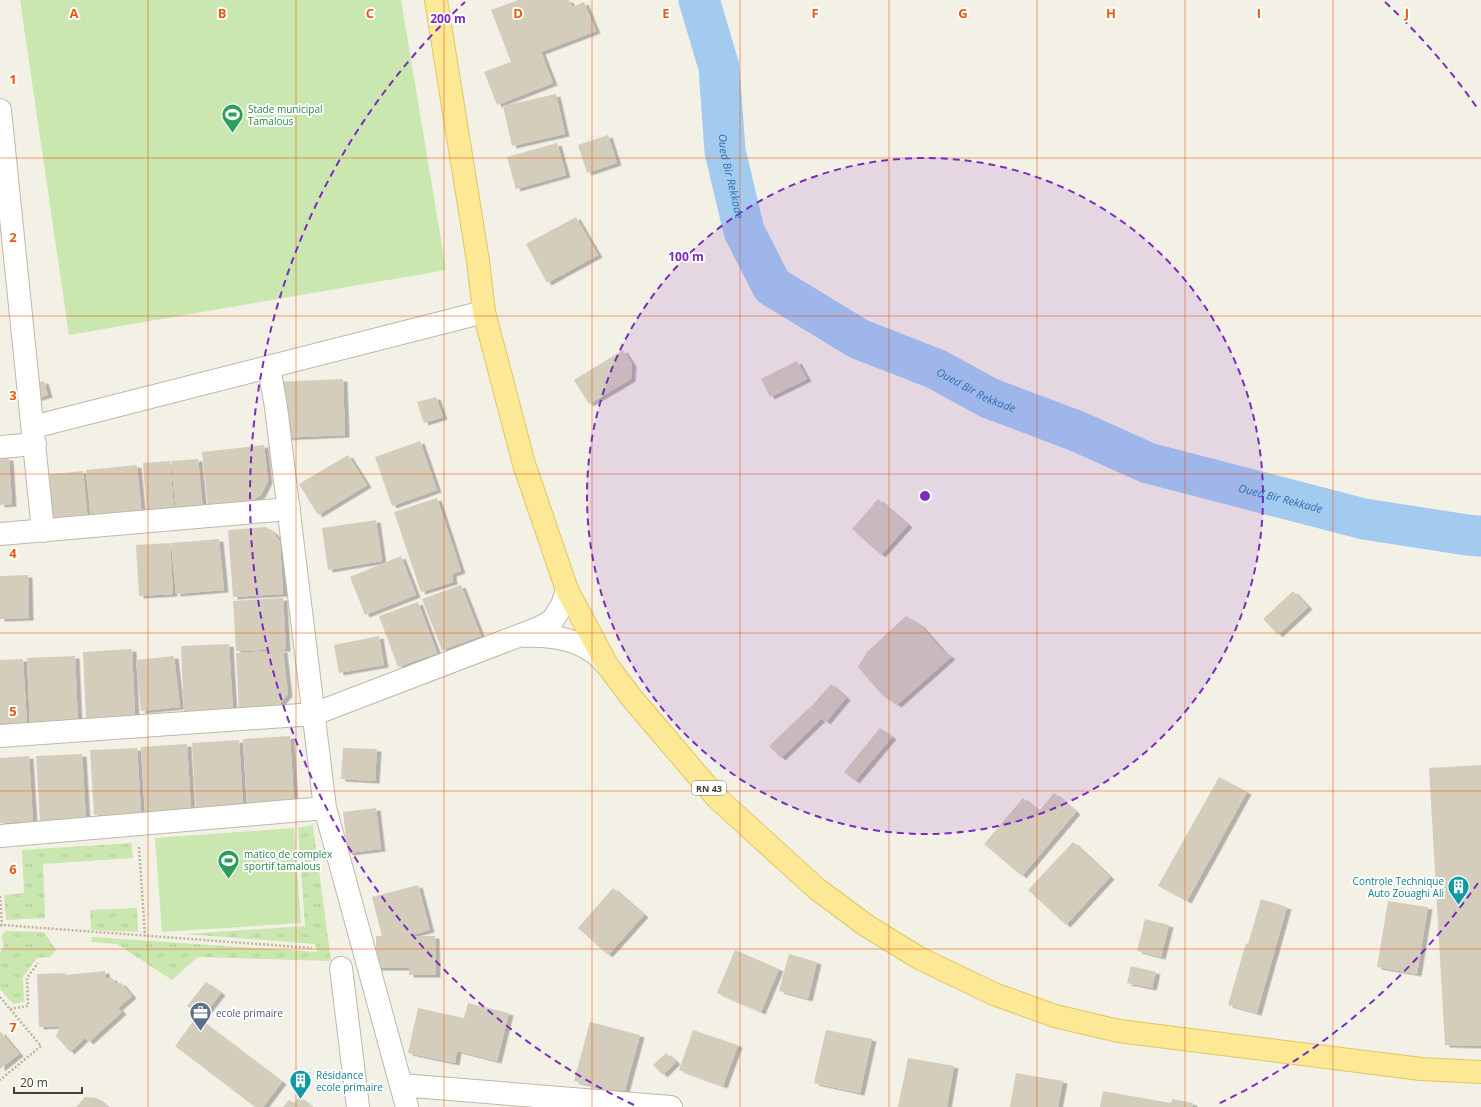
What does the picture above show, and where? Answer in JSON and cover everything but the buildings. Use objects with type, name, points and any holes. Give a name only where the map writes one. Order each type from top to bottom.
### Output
[{"type":"main road","name":"RN 43","points":[[436,0],[478,261],[484,312],[524,464],[567,590],[607,665],[631,697],[716,797],[817,889],[867,926],[919,958],[994,994],[1055,1016],[1119,1031],[1420,1070],[1481,1072]]},
{"type":"street","points":[[0,110],[43,531]]},
{"type":"street","points":[[0,447],[269,367],[484,312]]},
{"type":"street","points":[[269,367],[276,407],[326,808],[407,1107]]},
{"type":"street","points":[[0,534],[289,509]]},
{"type":"street","points":[[0,736],[314,714],[539,628],[553,620],[562,605],[567,590]]},
{"type":"street","points":[[520,636],[545,635],[578,644],[594,652],[607,665]]},
{"type":"street","points":[[0,836],[326,808]]},
{"type":"street","points":[[341,968],[358,1107]]},
{"type":"street","points":[[401,1085],[671,1107]]},
{"type":"path","points":[[139,847],[145,936]]},
{"type":"path","points":[[0,896],[1,925],[312,948]]},
{"type":"path","points":[[10,1010],[28,1006],[27,978],[38,962]]},
{"type":"path","points":[[0,997],[41,1046],[0,1080]]},
{"type":"green space","name":"Stade municipal Tamalous","points":[[20,0],[401,0],[446,270],[69,335]]},
{"type":"green space","points":[[313,825],[331,961],[198,957],[172,980],[117,944],[91,942],[92,937],[317,952],[315,944],[185,934],[305,926],[298,828]]},
{"type":"green space","name":"matico de complex sportif tamalous","points":[[294,828],[301,923],[162,932],[155,838]]},
{"type":"green space","points":[[131,843],[133,858],[43,864],[45,918],[6,920],[4,895],[24,893],[22,850]]},
{"type":"green space","points":[[137,908],[138,932],[91,930],[90,910]]},
{"type":"green space","points":[[5,931],[44,932],[56,950],[50,957],[37,958],[23,977],[24,1002],[13,1004],[0,989],[0,952],[4,945],[1,937]]},
{"type":"waterway","name":"Oued Bir Rekkade","points":[[699,0],[719,67],[725,151],[744,231],[772,286],[859,339],[936,369],[989,398],[1079,432],[1148,463],[1364,519],[1481,536]]},
{"type":"place","name":"Stade municipal Tamalous","points":[[232,134]]},
{"type":"place","name":"matico de complex sportif tamalous","points":[[228,880]]},
{"type":"place","name":"Controle Technique Auto Zouaghi Ali","points":[[1459,906]]},
{"type":"place","name":"ecole primaire","points":[[201,1032]]},
{"type":"place","name":"Résidance ecole primaire","points":[[300,1100]]}]
